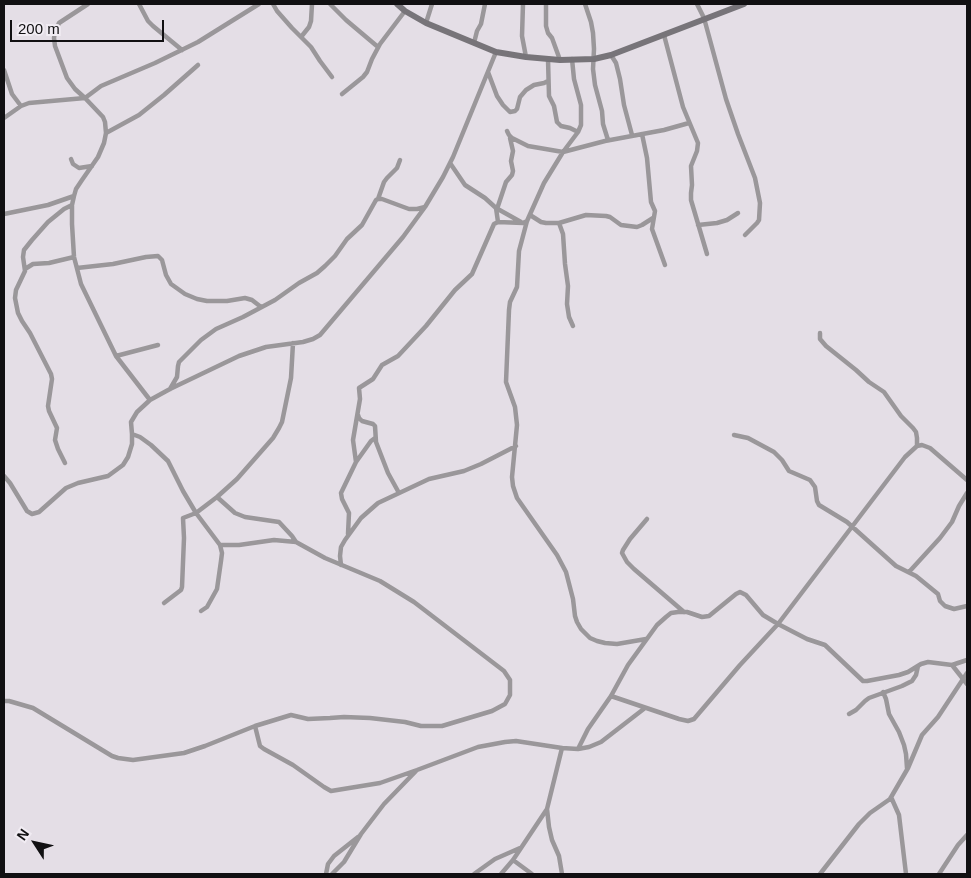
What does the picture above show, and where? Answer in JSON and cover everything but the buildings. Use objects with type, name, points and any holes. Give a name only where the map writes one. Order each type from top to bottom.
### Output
[{"type":"street","points":[[88,4],[59,23],[54,32],[55,46],[67,78],[75,89],[103,117],[106,133],[102,150],[76,189],[74,196],[72,205],[74,257],[82,284],[116,356],[150,400]]},
{"type":"street","points":[[138,4],[148,21],[182,50]]},
{"type":"street","points":[[4,118],[21,106],[47,101],[86,98],[101,86],[198,42],[259,4]]},
{"type":"street","points":[[273,4],[292,28],[311,47],[332,77]]},
{"type":"street","points":[[301,37],[311,21],[312,4]]},
{"type":"street","points":[[330,4],[378,47]]},
{"type":"street","points":[[335,9],[340,4]]},
{"type":"street","points":[[397,4],[426,23],[496,52],[560,60],[594,59],[611,55],[744,4]]},
{"type":"street","points":[[426,23],[432,4]]},
{"type":"street","points":[[474,43],[481,24],[485,4]]},
{"type":"street","points":[[522,4],[522,36],[526,57]]},
{"type":"street","points":[[546,4],[547,32],[552,38],[560,60]]},
{"type":"street","points":[[585,4],[592,27],[595,85],[608,140]]},
{"type":"street","points":[[697,4],[704,18],[726,99],[756,178],[760,214],[757,223],[745,235]]},
{"type":"street","points":[[342,94],[367,72],[378,47],[405,11]]},
{"type":"street","points":[[664,35],[683,107],[698,143],[691,166],[691,200],[707,254]]},
{"type":"street","points":[[4,476],[27,511],[32,514],[38,512],[66,488],[78,483],[108,476],[123,465],[130,451],[132,434],[130,422],[150,400],[249,352],[266,346],[313,339],[320,335],[387,258],[425,207],[444,177],[496,52]]},
{"type":"street","points":[[611,55],[619,72],[624,105],[632,135]]},
{"type":"street","points":[[548,59],[549,96],[556,112],[557,122],[561,126],[578,132]]},
{"type":"street","points":[[572,59],[574,79],[581,105],[581,125],[539,192],[530,215],[525,222],[519,251],[517,287],[510,302],[506,382],[515,407],[517,425],[512,477],[515,492],[521,503],[557,555],[566,572],[575,616],[581,629],[590,638],[605,643],[617,644],[646,639]]},
{"type":"street","points":[[106,133],[139,115],[198,64]]},
{"type":"street","points":[[4,70],[12,94],[21,106]]},
{"type":"street","points":[[488,72],[500,100],[510,112],[517,109],[520,97],[526,90],[534,85],[548,81]]},
{"type":"street","points":[[498,222],[496,208],[506,182],[513,171],[511,161],[513,151],[508,133],[528,146],[563,152],[608,140],[677,127],[689,122]]},
{"type":"street","points":[[642,134],[648,158],[651,202],[654,208],[652,229],[665,265]]},
{"type":"street","points":[[71,159],[73,164],[79,168],[92,166]]},
{"type":"street","points":[[170,389],[177,377],[179,362],[201,340],[216,329],[274,300],[326,266],[365,220],[378,199],[387,178],[397,168],[400,160]]},
{"type":"street","points":[[450,163],[465,185],[496,208],[525,222]]},
{"type":"street","points":[[4,214],[74,196]]},
{"type":"street","points":[[378,199],[409,208],[425,207]]},
{"type":"street","points":[[65,462],[55,440],[57,428],[48,406],[51,374],[18,313],[16,290],[24,274],[23,253],[27,246],[48,222],[72,205]]},
{"type":"street","points":[[698,225],[717,223],[727,220],[738,213]]},
{"type":"street","points":[[530,215],[540,222],[546,223],[589,215],[606,216],[621,224],[637,226],[653,218]]},
{"type":"street","points":[[356,462],[353,440],[360,399],[359,388],[373,379],[382,365],[398,356],[426,326],[455,290],[472,274],[494,224],[498,222],[525,222]]},
{"type":"street","points":[[558,222],[564,240],[568,286],[567,304],[573,326]]},
{"type":"street","points":[[77,268],[158,256],[162,260],[166,275],[171,284],[185,294],[207,301],[245,298],[252,300],[261,307]]},
{"type":"street","points":[[25,269],[36,263],[50,263],[74,257]]},
{"type":"street","points":[[611,696],[680,719],[688,721],[694,718],[778,624],[906,457],[917,446],[918,438],[916,432],[901,416],[884,392],[826,346],[820,339],[820,333]]},
{"type":"street","points":[[164,603],[181,590],[182,587],[184,538],[182,519],[196,513],[237,479],[273,438],[282,422],[291,378],[292,343]]},
{"type":"street","points":[[116,356],[158,345]]},
{"type":"street","points":[[357,413],[358,418],[362,421],[374,425],[375,438],[388,473],[399,493]]},
{"type":"street","points":[[132,434],[151,445],[168,461],[196,513],[220,545],[222,553],[217,589],[207,607],[201,611]]},
{"type":"street","points":[[734,435],[748,438],[774,452],[789,471],[814,483],[816,501],[819,505],[847,522],[896,566],[916,576],[938,594],[940,601],[945,606],[954,609],[967,606]]},
{"type":"street","points":[[348,535],[349,512],[341,493],[356,462],[375,438]]},
{"type":"street","points":[[917,446],[922,445],[930,448],[967,480]]},
{"type":"street","points":[[341,565],[341,547],[348,535],[361,518],[378,503],[429,479],[464,471],[481,464],[516,446]]},
{"type":"street","points":[[909,572],[952,522],[967,493]]},
{"type":"street","points":[[217,497],[235,513],[245,517],[279,522],[296,542]]},
{"type":"street","points":[[647,519],[630,539],[622,553],[634,568],[685,612]]},
{"type":"street","points":[[4,701],[33,708],[112,756],[126,760],[184,753],[291,715],[308,719],[370,718],[421,726],[442,726],[492,711],[505,704],[510,696],[510,680],[504,671],[430,613],[380,581],[325,558],[296,542],[274,540],[239,545],[220,545]]},
{"type":"street","points":[[578,749],[588,729],[611,696],[628,666],[646,639],[666,617],[678,612],[702,617],[709,616],[740,592],[746,594],[763,615],[807,639],[826,645],[863,681],[899,675],[928,662],[952,665],[967,660]]},
{"type":"street","points":[[952,665],[965,682]]},
{"type":"street","points":[[849,714],[856,710],[865,700],[912,681],[918,666]]},
{"type":"street","points":[[820,874],[859,824],[891,797],[907,769],[922,735],[965,682],[967,673]]},
{"type":"street","points":[[883,692],[888,712],[904,745],[907,769]]},
{"type":"street","points":[[256,726],[260,746],[286,761],[324,788],[331,790],[380,782],[478,747],[504,742],[516,741],[578,749],[594,746],[646,708]]},
{"type":"street","points":[[500,874],[522,848],[547,809],[562,748]]},
{"type":"street","points":[[332,874],[344,862],[361,834],[388,800],[417,770]]},
{"type":"street","points":[[891,797],[897,809],[906,874]]},
{"type":"street","points":[[547,809],[549,827],[559,856],[562,874]]},
{"type":"street","points":[[326,874],[328,864],[334,856],[361,834]]},
{"type":"street","points":[[939,874],[967,835]]},
{"type":"street","points":[[474,874],[495,859],[522,848]]},
{"type":"street","points":[[513,860],[532,874]]}]
